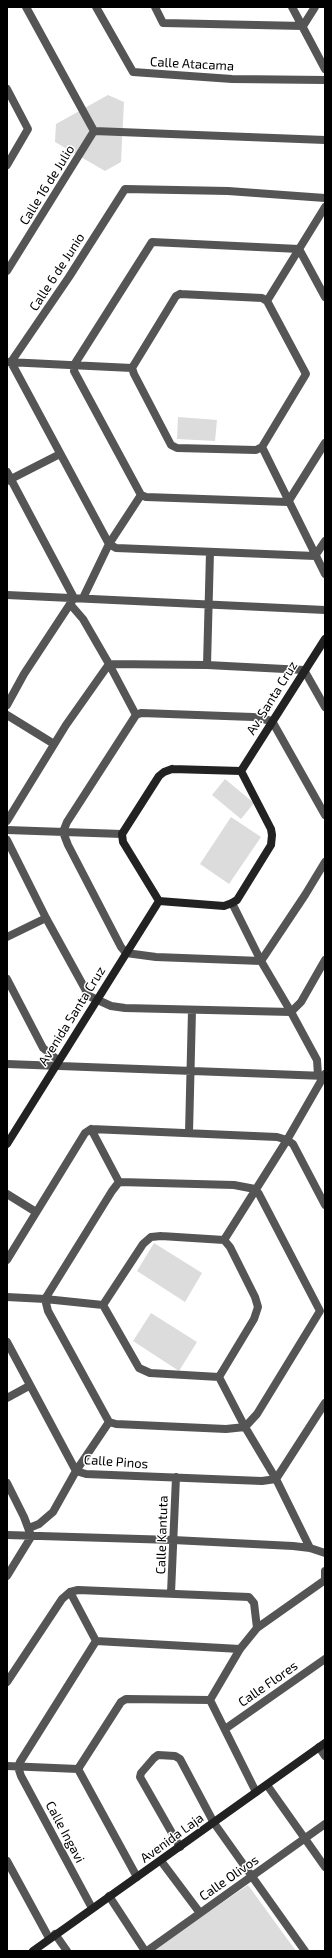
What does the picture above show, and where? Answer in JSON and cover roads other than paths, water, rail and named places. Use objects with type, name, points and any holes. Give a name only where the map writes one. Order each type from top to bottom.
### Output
[{"type":"street","points":[[26,7],[94,131],[325,140]]},
{"type":"street","name":"Calle Atacama","points":[[96,7],[133,72],[232,79],[325,80]]},
{"type":"street","points":[[155,7],[163,23],[303,26]]},
{"type":"street","points":[[292,7],[325,69]]},
{"type":"street","points":[[303,26],[315,7]]},
{"type":"street","points":[[7,89],[28,129],[7,165]]},
{"type":"street","name":"Calle 16 de Julio","points":[[7,271],[94,131]]},
{"type":"street","name":"Calle 6 de Junio","points":[[9,362],[69,277],[125,189],[228,191],[325,198]]},
{"type":"street","points":[[267,301],[325,207]]},
{"type":"street","points":[[288,502],[146,497],[141,495],[74,371],[74,365],[152,242],[299,249]]},
{"type":"street","points":[[299,249],[325,297]]},
{"type":"street","points":[[180,294],[262,298],[267,301],[306,374],[262,448],[256,450],[177,448],[171,445],[132,368],[176,296],[180,294]]},
{"type":"street","points":[[9,362],[132,368]]},
{"type":"street","points":[[9,362],[109,544],[116,548],[315,556]]},
{"type":"street","points":[[288,502],[325,443]]},
{"type":"street","points":[[262,448],[325,574]]},
{"type":"street","points":[[60,454],[8,477],[72,601],[109,664],[136,715]]},
{"type":"street","points":[[82,598],[109,544],[141,495]]},
{"type":"street","points":[[315,556],[325,541]]},
{"type":"street","points":[[207,665],[210,552]]},
{"type":"street","points":[[8,595],[72,601],[82,598],[208,606],[325,610]]},
{"type":"street","points":[[7,705],[24,674],[72,601]]},
{"type":"street","name":"Av. Santa Cruz","points":[[241,771],[325,639]]},
{"type":"street","points":[[7,821],[54,744],[109,664],[114,662],[304,670],[325,707]]},
{"type":"street","points":[[261,961],[156,957],[126,953],[121,947],[68,845],[63,832],[67,822],[136,715],[141,713],[253,717],[272,721],[325,815]]},
{"type":"street","points":[[7,715],[54,744]]},
{"type":"street","points":[[172,770],[241,771],[271,829],[271,845],[236,900],[232,903],[224,906],[159,901],[123,842],[122,834],[159,776],[164,772],[172,770]]},
{"type":"street","points":[[7,830],[122,834]]},
{"type":"street","points":[[7,840],[46,918],[89,996],[111,1006],[192,1010],[291,1012],[300,1002],[325,960]]},
{"type":"street","points":[[261,961],[306,895],[325,862]]},
{"type":"street","name":"Avenida Santa Cruz","points":[[7,1144],[56,1063],[159,901]]},
{"type":"street","points":[[232,903],[261,961],[317,1060],[323,1075]]},
{"type":"street","points":[[7,937],[46,918]]},
{"type":"street","points":[[7,979],[43,1048],[56,1063]]},
{"type":"street","points":[[189,1133],[192,1010]]},
{"type":"street","points":[[7,1064],[56,1063],[190,1071],[323,1075]]},
{"type":"street","points":[[224,1240],[287,1140],[323,1075]]},
{"type":"street","points":[[91,1129],[119,1182]]},
{"type":"street","points":[[7,1260],[85,1133],[91,1129],[265,1135],[287,1140],[298,1152],[325,1205]]},
{"type":"street","points":[[119,1182],[234,1185],[255,1189],[323,1311],[257,1414],[245,1427],[226,1428],[116,1424],[109,1422],[48,1311],[45,1299],[119,1182]]},
{"type":"street","points":[[7,1194],[36,1212]]},
{"type":"street","points":[[103,1304],[135,1255],[151,1237],[224,1240],[230,1247],[255,1297],[258,1307],[254,1318],[219,1376]]},
{"type":"street","points":[[7,1298],[45,1299],[103,1304]]},
{"type":"street","points":[[103,1304],[139,1368],[150,1373],[219,1376]]},
{"type":"street","name":"Calle Pinos","points":[[7,1342],[76,1472],[86,1474],[262,1481],[276,1480]]},
{"type":"street","points":[[219,1376],[245,1427],[276,1480],[310,1548]]},
{"type":"street","points":[[7,1398],[30,1386]]},
{"type":"street","points":[[276,1480],[325,1403]]},
{"type":"street","points":[[29,1528],[39,1524],[53,1512],[76,1472],[109,1422]]},
{"type":"street","name":"Calle Kantuta","points":[[171,1593],[176,1477]]},
{"type":"street","points":[[7,1483],[29,1528],[31,1537],[7,1576]]},
{"type":"street","points":[[7,1535],[31,1537],[173,1540],[310,1548],[325,1553]]},
{"type":"street","points":[[210,1700],[240,1649],[257,1628],[325,1580],[325,1571]]},
{"type":"street","points":[[8,1677],[62,1599],[70,1592],[78,1590],[249,1597],[254,1603],[257,1628]]},
{"type":"street","points":[[70,1592],[96,1641]]},
{"type":"street","points":[[96,1641],[240,1649]]},
{"type":"street","points":[[18,1767],[71,1679],[96,1641]]},
{"type":"street","name":"Calle Flores","points":[[225,1729],[325,1659]]},
{"type":"street","points":[[78,1768],[121,1702],[126,1699],[210,1700]]},
{"type":"street","points":[[210,1700],[256,1792]]},
{"type":"street","points":[[322,1745],[325,1756]]},
{"type":"street","name":"Avenida Laja","points":[[32,1951],[137,1878],[322,1745]]},
{"type":"street","points":[[180,1847],[140,1777],[141,1773],[158,1755],[175,1756],[180,1759],[214,1823],[305,1951]]},
{"type":"street","points":[[7,1766],[78,1768]]},
{"type":"street","name":"Calle Ingavi","points":[[18,1767],[21,1776],[92,1908]]},
{"type":"street","points":[[78,1768],[137,1878]]},
{"type":"street","points":[[267,1785],[325,1867]]},
{"type":"street","name":"Calle Olivos","points":[[146,1951],[253,1877],[325,1824]]},
{"type":"street","points":[[161,1860],[200,1913]]},
{"type":"street","points":[[7,1861],[52,1936],[67,1951]]},
{"type":"street","points":[[110,1896],[146,1951]]}]
